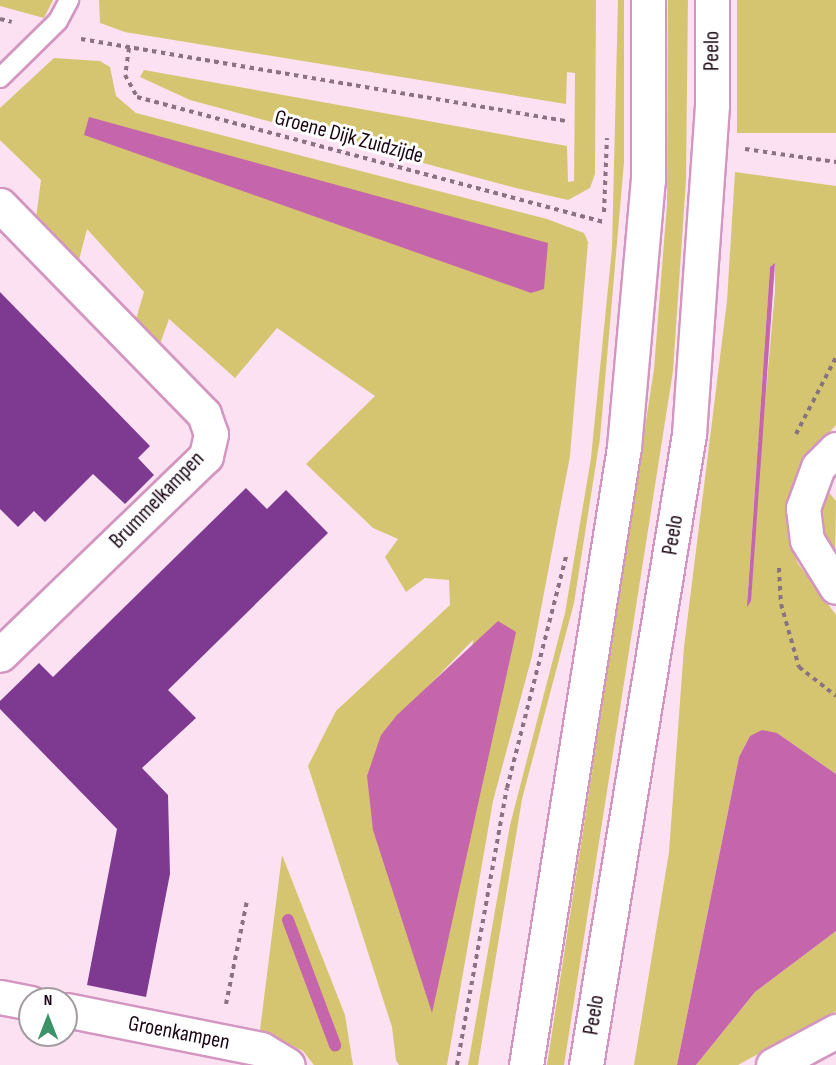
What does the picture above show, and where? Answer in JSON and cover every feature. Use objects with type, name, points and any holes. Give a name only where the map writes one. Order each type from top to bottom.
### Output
[{"type":"main road","points":[[526,1065],[624,447],[648,180],[648,0]]},
{"type":"main road","name":"Peelo","points":[[586,1065],[689,434],[711,141],[712,0]]},
{"type":"main road","name":"Brummelkampen","points":[[0,205],[204,414],[211,434],[206,456],[0,655]]},
{"type":"main road","points":[[836,449],[818,467],[803,508],[807,540],[836,587]]},
{"type":"main road","points":[[0,997],[18,1001]]},
{"type":"main road","name":"Groenkampen","points":[[78,1012],[261,1049],[288,1065]]},
{"type":"main road","points":[[773,1065],[836,1031]]},
{"type":"lane","points":[[0,78],[47,32],[69,0]]},
{"type":"path","name":"Groene Dijk Zuidzijde","points":[[47,32],[129,48],[568,121]]},
{"type":"path","name":"Groene Dijk Zuidzijde","points":[[129,48],[125,75],[137,97],[604,222],[603,232]]},
{"type":"path","points":[[741,149],[836,162]]},
{"type":"path","points":[[457,1065],[507,788],[567,550]]},
{"type":"path","points":[[219,1040],[247,901]]},
{"type":"shaded area","points":[[0,0],[53,0],[44,18],[0,6]]},
{"type":"shaded area","points":[[99,0],[596,0],[595,174],[590,188],[568,200],[516,188],[190,100],[140,77],[144,70],[567,146],[568,182],[574,181],[575,73],[567,72],[566,104],[125,32],[100,23]]},
{"type":"shaded area","points":[[618,0],[624,0],[624,162],[600,438],[574,603],[522,799],[478,1065],[468,1065],[510,825],[565,613],[591,458],[612,248]]},
{"type":"shaded area","points":[[668,0],[688,0],[686,180],[673,371],[564,1065],[547,1065],[654,369],[667,204]]},
{"type":"shaded area","points":[[737,0],[836,0],[836,133],[737,133]]},
{"type":"shaded area","points":[[54,58],[100,61],[110,67],[116,96],[136,113],[547,219],[584,233],[588,242],[570,456],[532,656],[493,801],[447,1065],[399,1065],[396,1060],[392,1027],[308,766],[336,711],[450,605],[449,580],[425,578],[406,592],[385,557],[398,539],[373,528],[306,464],[375,396],[277,328],[235,378],[169,319],[160,344],[136,319],[144,292],[87,229],[79,260],[36,218],[41,180],[0,140],[0,108]],"holes":[[[473,640],[432,1012],[420,972],[381,735]]]},
{"type":"shaded area","points":[[89,117],[548,243],[544,289],[531,293],[84,135]]},
{"type":"shaded area","points":[[735,172],[836,186],[836,425],[799,466],[786,518],[797,562],[836,615],[836,774],[777,733],[750,736],[739,757],[677,1065],[634,1065],[669,852],[684,647],[727,301]],"holes":[[[775,264],[775,291],[747,606],[770,267]]]},
{"type":"shaded area","points":[[775,263],[751,601],[747,607],[770,267]]},
{"type":"shaded area","points":[[825,488],[836,501],[835,559],[821,531]]},
{"type":"shaded area","points":[[498,621],[516,632],[432,1013],[373,830],[367,776],[381,735],[397,715]]},
{"type":"shaded area","points":[[762,730],[777,733],[836,774],[836,931],[755,992],[696,1065],[677,1065],[739,757],[750,736]]},
{"type":"shaded area","points":[[282,855],[345,1015],[353,1065],[314,1065],[303,1051],[260,1030]]},
{"type":"shaded area","points":[[836,931],[836,1011],[738,1065],[696,1065],[755,992]]},
{"type":"building","points":[[0,292],[150,446],[138,458],[154,475],[125,504],[93,474],[45,522],[34,511],[18,527],[0,509]]},
{"type":"building","points":[[246,488],[267,509],[286,490],[328,533],[168,690],[196,718],[142,768],[168,795],[170,874],[146,997],[87,985],[117,829],[0,709],[0,701],[39,663],[53,677]]},
{"type":"waterway","points":[[288,920],[335,1045]]}]
